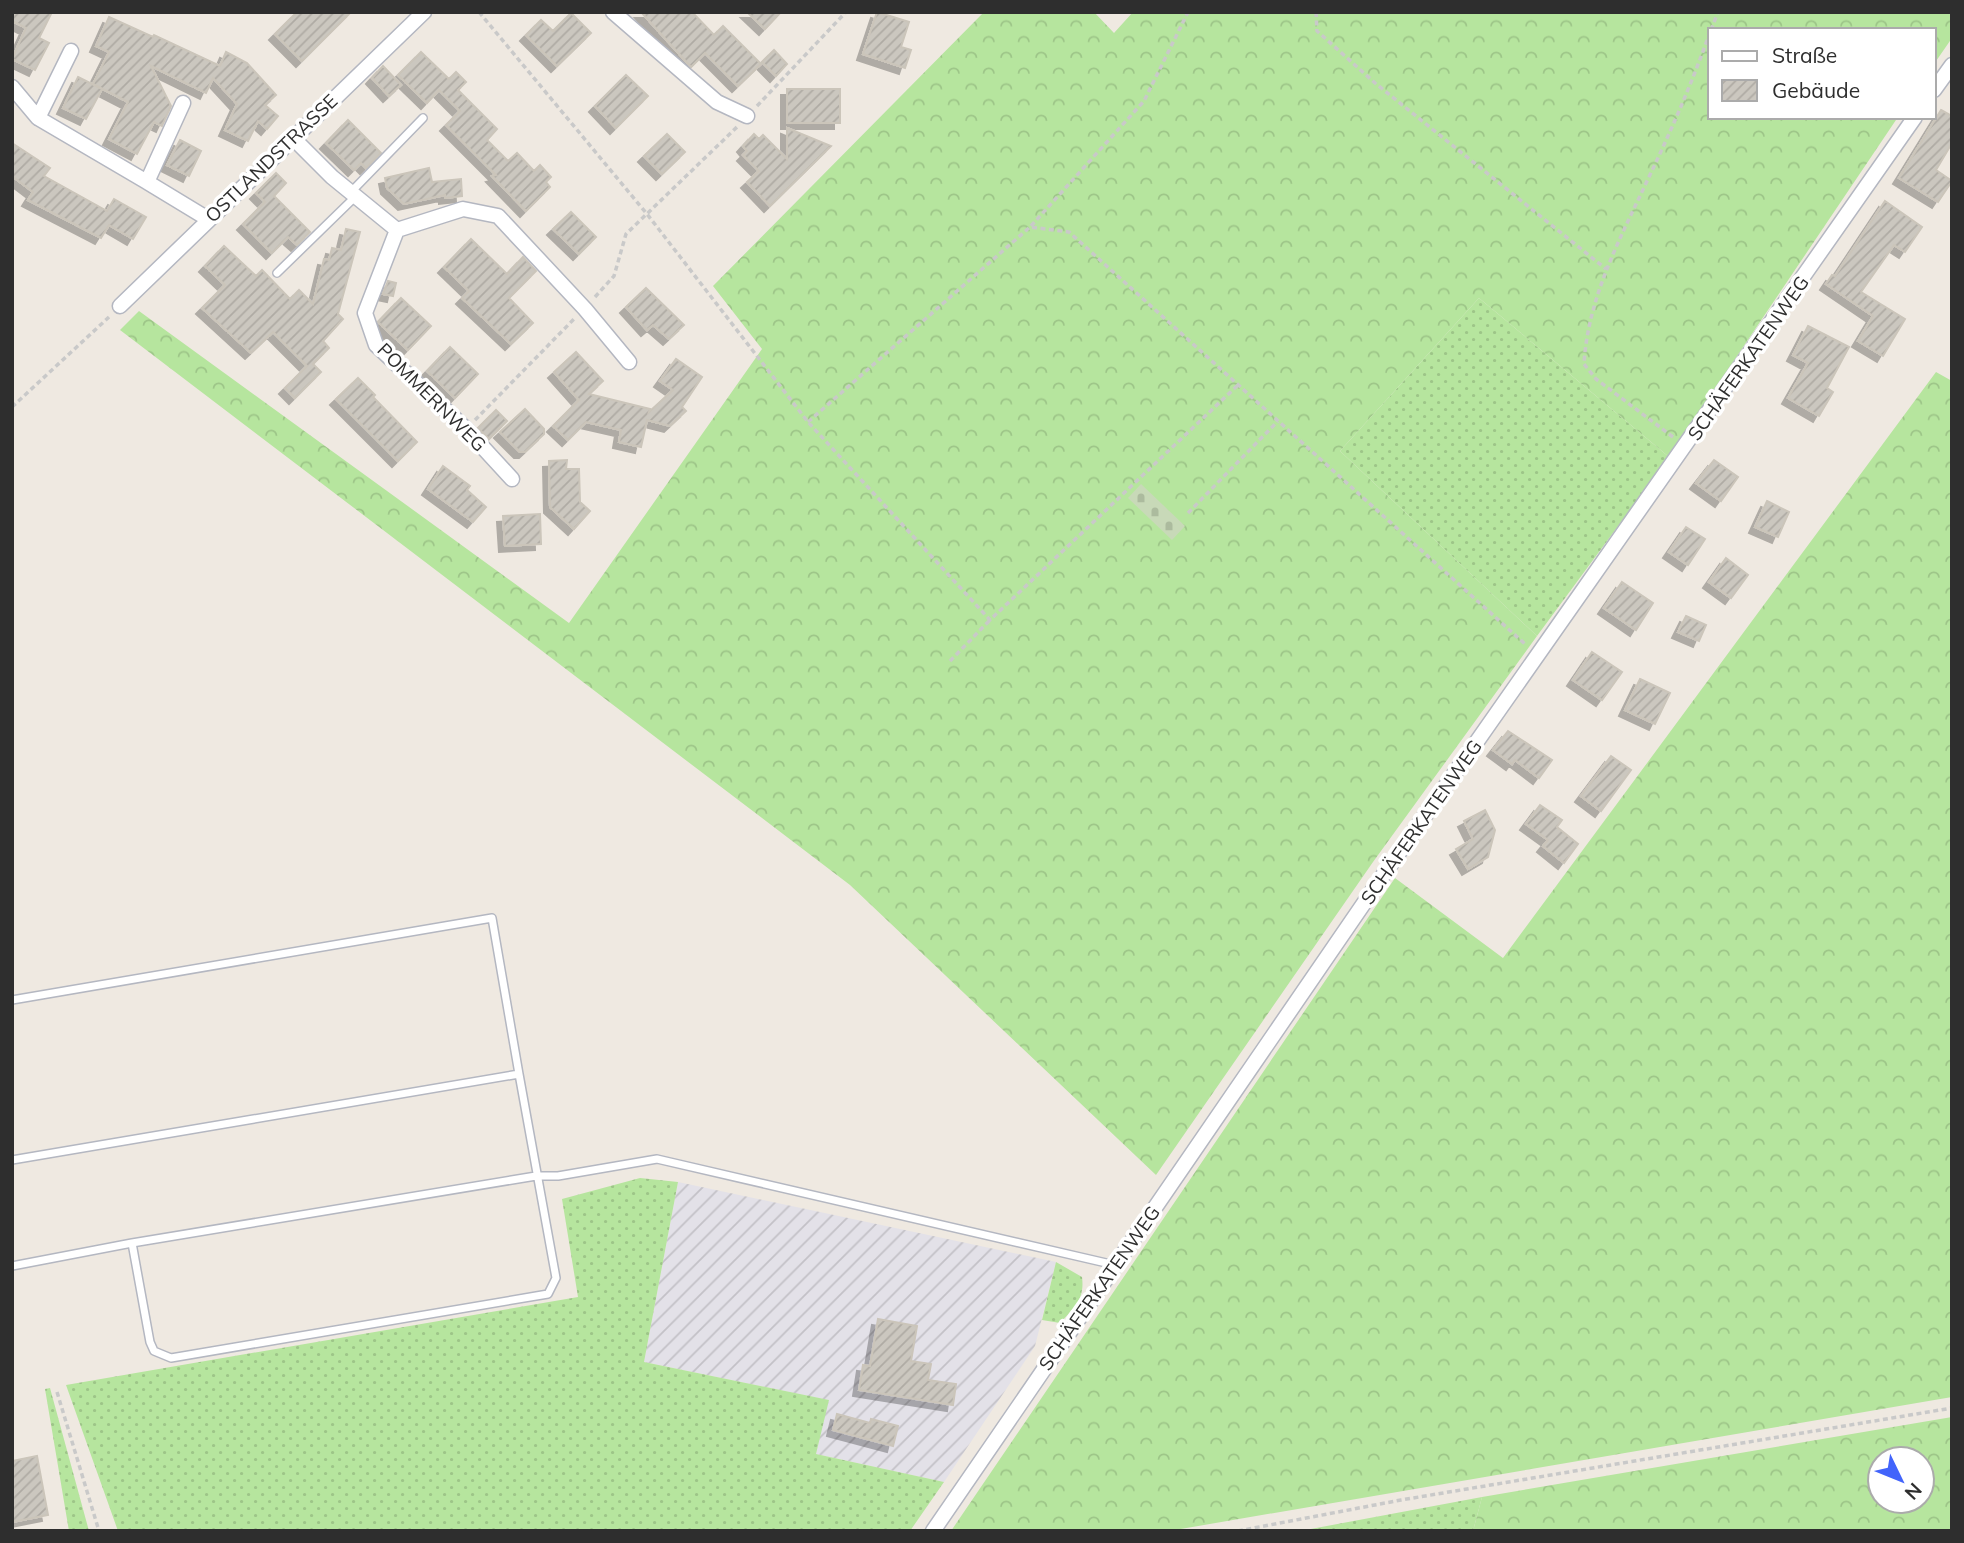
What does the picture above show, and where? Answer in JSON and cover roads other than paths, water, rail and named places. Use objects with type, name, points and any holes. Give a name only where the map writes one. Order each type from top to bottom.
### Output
[{"type":"street","name":"OSTLANDSTRASSE","points":[[120,306],[424,12]]},
{"type":"street","points":[[613,12],[717,102],[747,117]]},
{"type":"street","points":[[38,118],[71,51]]},
{"type":"street","points":[[1936,87],[1952,65]]},
{"type":"street","points":[[12,87],[38,118],[208,219]]},
{"type":"street","points":[[147,182],[183,103]]},
{"type":"street","name":"SCHÄFERKATENWEG","points":[[933,1531],[1538,655],[1915,119]]},
{"type":"street","points":[[293,138],[353,194],[397,230],[463,209],[498,216],[585,309],[629,362]]},
{"type":"street","name":"POMMERNWEG","points":[[397,230],[365,313],[376,345],[466,429],[512,479]]},
{"type":"lane","points":[[277,273],[423,118]]},
{"type":"lane","points":[[12,1000],[492,918],[556,1278],[548,1294],[536,1299],[171,1359],[154,1351],[150,1342],[132,1243]]},
{"type":"lane","points":[[12,1160],[519,1074]]},
{"type":"lane","points":[[12,1266],[132,1243],[536,1176],[558,1177],[657,1159],[1115,1265]]}]
